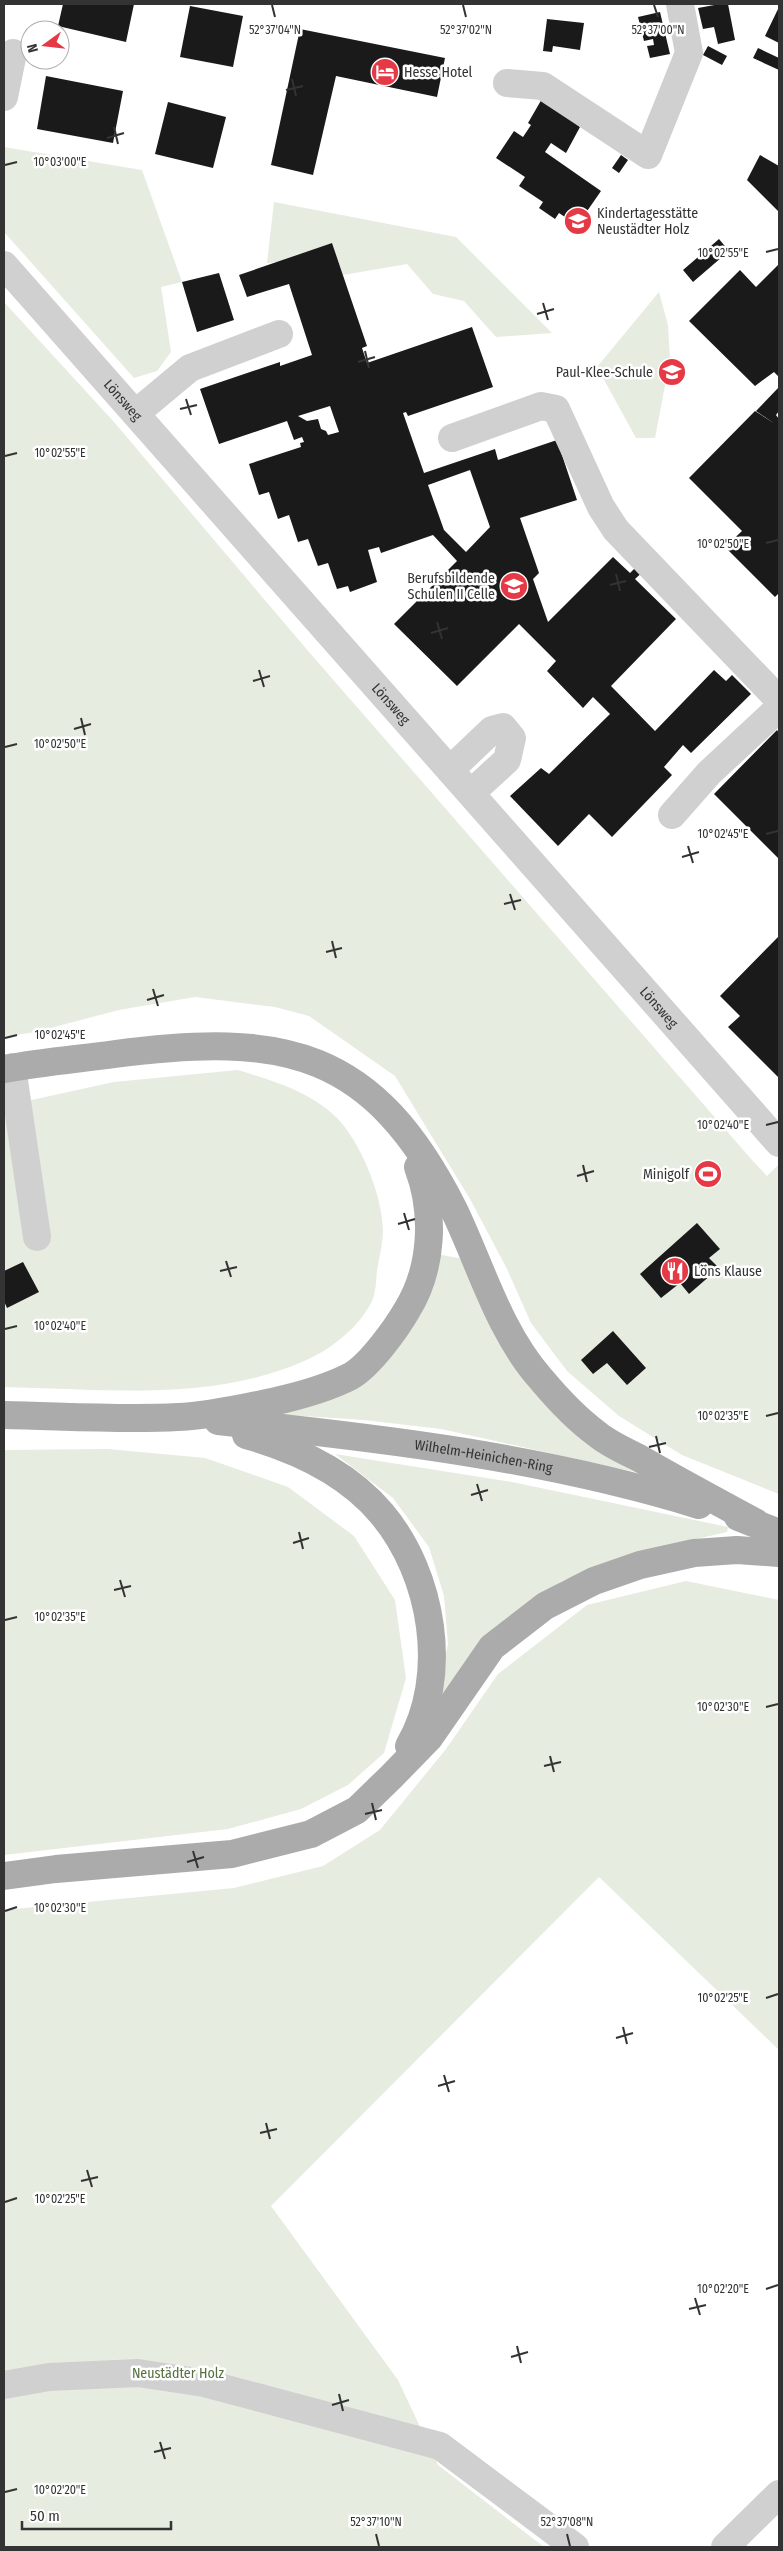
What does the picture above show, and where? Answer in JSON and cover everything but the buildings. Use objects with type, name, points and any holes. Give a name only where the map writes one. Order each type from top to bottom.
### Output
[{"type":"main road","points":[[8,1068],[172,1047],[256,1048],[299,1056],[332,1068],[365,1090],[386,1109],[426,1159],[454,1211],[509,1333],[540,1378],[596,1434],[754,1522]]},
{"type":"main road","points":[[4,1415],[180,1417],[255,1406],[307,1394],[353,1375],[394,1332],[415,1298],[424,1272],[428,1246],[429,1215],[425,1187],[414,1159],[386,1109]]},
{"type":"main road","points":[[180,1417],[264,1440],[314,1460],[352,1486],[382,1514],[410,1558],[425,1601],[433,1650],[428,1695],[415,1736],[391,1777]]},
{"type":"main road","name":"Wilhelm-Heinichen-Ring","points":[[180,1417],[353,1435],[511,1458],[647,1489],[754,1522],[779,1533]]},
{"type":"main road","points":[[4,1876],[56,1869],[232,1854],[311,1834],[357,1810],[391,1777],[429,1738],[492,1647],[545,1606],[594,1581],[640,1565],[694,1553],[737,1550],[779,1553]]},
{"type":"main road","points":[[4,1868],[56,1869]]},
{"type":"street","points":[[507,83],[543,86],[648,155],[689,53],[680,4]]},
{"type":"street","name":"Lönsweg","points":[[4,264],[450,770],[776,1134]]},
{"type":"street","points":[[136,413],[190,368],[278,334]]},
{"type":"street","points":[[452,438],[541,406],[556,409],[601,507],[616,530],[779,700]]},
{"type":"street","points":[[672,814],[709,773],[779,708]]},
{"type":"street","points":[[450,770],[492,730],[503,727],[512,738],[507,760],[471,793]]},
{"type":"street","points":[[8,1068],[37,1237]]},
{"type":"street","points":[[4,2385],[50,2377],[138,2373],[204,2383],[440,2446],[575,2547]]},
{"type":"street","points":[[724,2547],[779,2494]]},
{"type":"green space","points":[[4,147],[142,170],[182,282],[161,287],[171,352],[157,371],[134,378],[4,232]]},
{"type":"green space","points":[[274,202],[456,237],[552,333],[496,337],[464,301],[433,294],[407,264],[343,275],[332,243],[278,262],[267,263]]},
{"type":"green space","points":[[659,292],[668,325],[670,359],[655,438],[636,438],[597,367]]},
{"type":"green space","points":[[4,302],[114,422],[309,652],[752,1160],[767,1176],[779,1164],[779,1494],[682,1455],[619,1416],[567,1371],[531,1323],[507,1269],[470,1199],[395,1076],[309,1016],[275,1007],[195,997],[119,1010],[35,1032],[4,1037]]},
{"type":"green space","points":[[238,1070],[290,1088],[314,1100],[336,1117],[354,1140],[362,1155],[379,1201],[383,1230],[376,1286],[372,1301],[366,1311],[342,1338],[322,1352],[302,1362],[266,1375],[230,1383],[193,1388],[117,1391],[4,1387],[4,1106],[114,1082]]},
{"type":"green space","points":[[436,1254],[464,1259],[487,1308],[644,1474],[441,1429],[364,1420],[273,1414],[333,1398]]},
{"type":"green space","points":[[108,1449],[205,1458],[288,1487],[354,1536],[395,1600],[406,1678],[384,1753],[348,1785],[301,1809],[228,1829],[4,1855],[4,1450]]},
{"type":"green space","points":[[335,1454],[512,1482],[728,1527],[727,1532],[631,1554],[562,1581],[493,1629],[433,1711],[448,1644],[444,1596],[429,1547],[393,1498]]},
{"type":"green space","name":"Neustädter Holz","points":[[686,1581],[779,1600],[779,2050],[599,1877],[271,2206],[398,2380],[438,2465],[544,2547],[4,2547],[4,1910],[234,1888],[323,1866],[380,1830],[446,1749],[498,1674],[587,1605]]},
{"type":"place","name":"Hesse Hotel","points":[[385,72]]},
{"type":"place","name":"Kindertagesstätte Neustädter Holz","points":[[578,221]]},
{"type":"place","name":"Paul-Klee-Schule","points":[[672,372]]},
{"type":"place","name":"Berufsbildende Schulen II Celle","points":[[514,586]]},
{"type":"place","name":"Minigolf","points":[[708,1174]]},
{"type":"place","name":"Löns Klause","points":[[675,1271]]}]
